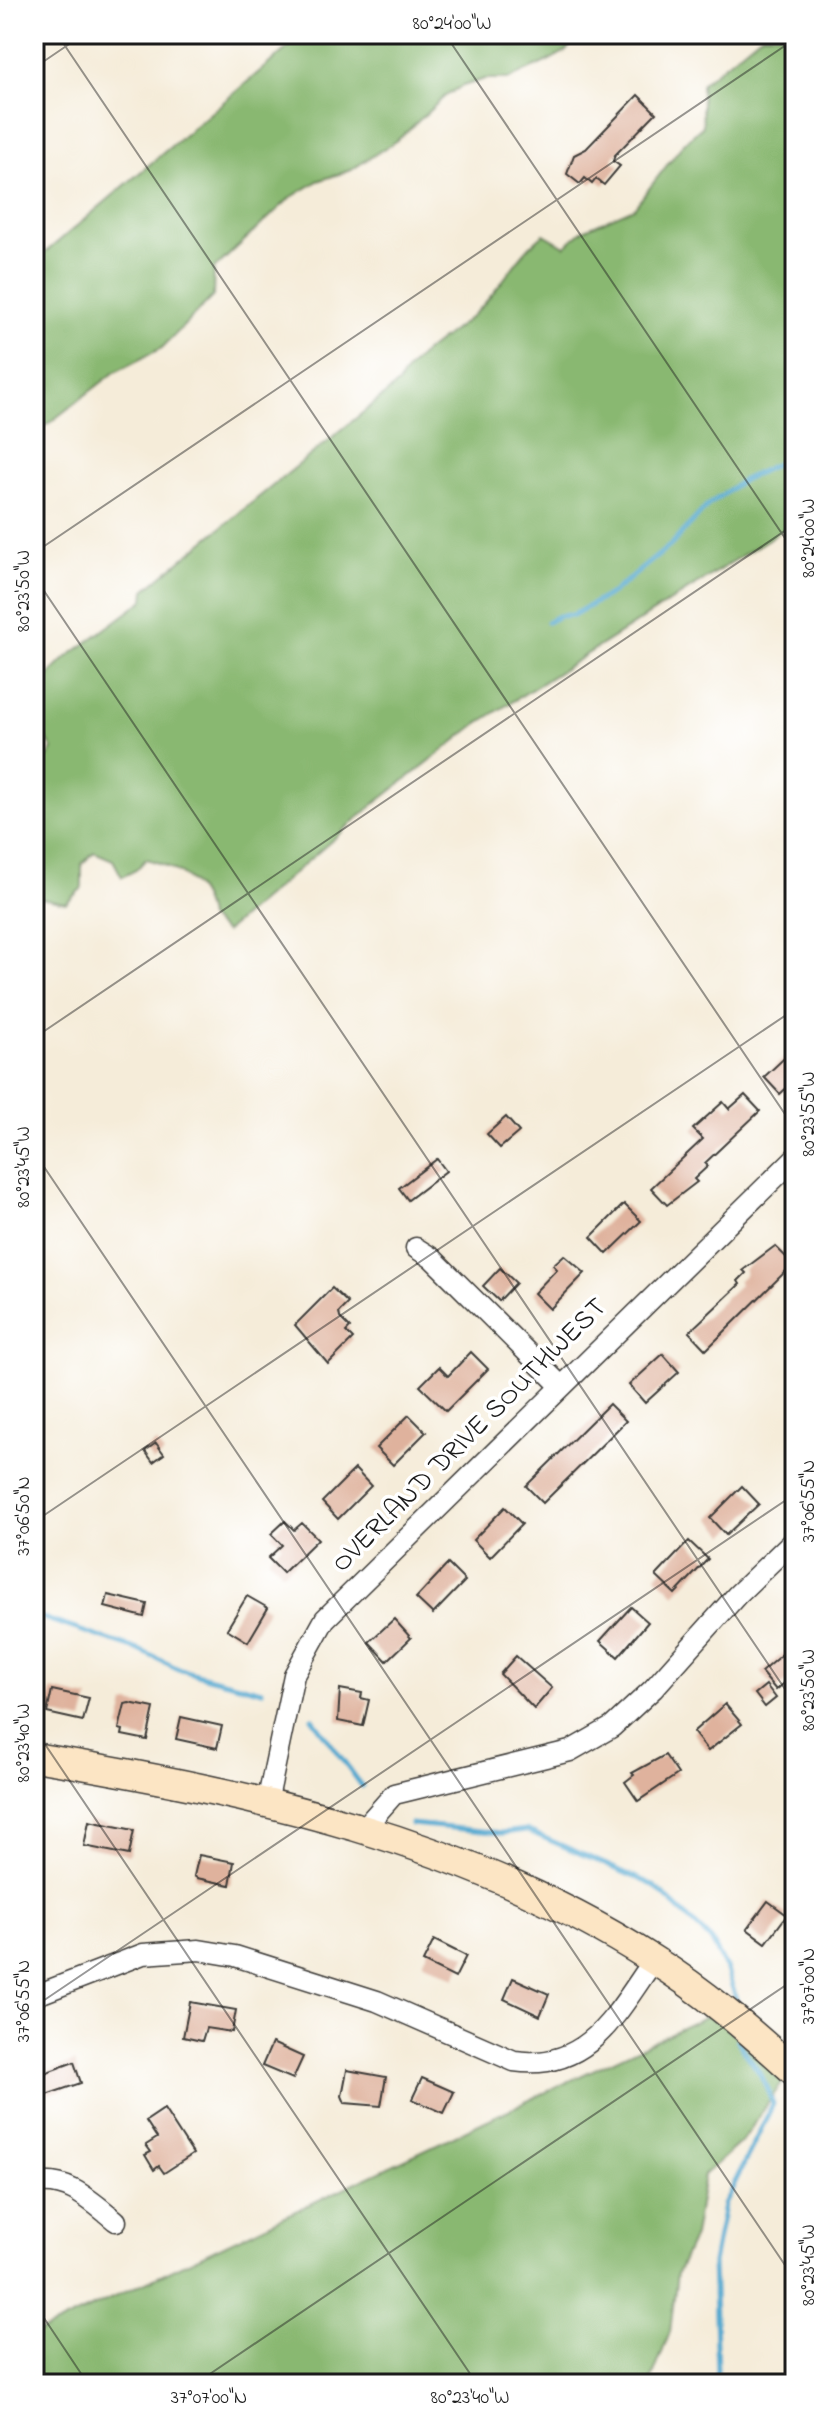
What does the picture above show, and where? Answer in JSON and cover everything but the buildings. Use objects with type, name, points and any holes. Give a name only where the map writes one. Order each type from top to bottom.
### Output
[{"type":"main road","points":[[34,1757],[267,1803],[364,1828],[475,1866],[580,1916],[654,1960],[730,2015],[795,2072]]},
{"type":"street","name":"OVERLAND DRIVE SOUTHWEST","points":[[267,1803],[294,1675],[325,1619],[560,1385],[795,1158]]},
{"type":"street","points":[[416,1248],[432,1258],[560,1385]]},
{"type":"street","points":[[364,1828],[394,1794],[570,1751],[612,1727],[653,1689],[737,1595],[795,1539]]},
{"type":"street","points":[[34,1996],[143,1954],[199,1950],[235,1956],[377,2001],[514,2061],[536,2064],[572,2055],[603,2032],[654,1960]]},
{"type":"street","points":[[34,2184],[50,2180],[80,2192],[116,2221]]},
{"type":"green space","points":[[304,34],[578,34],[566,51],[509,79],[485,79],[463,86],[444,97],[400,138],[351,170],[318,181],[290,198],[214,269],[213,296],[162,348],[115,372],[34,435],[34,262]]},
{"type":"green space","points":[[762,34],[795,34],[795,522],[477,724],[372,806],[225,932],[208,918],[195,886],[178,872],[146,859],[136,870],[122,877],[113,860],[94,852],[82,864],[82,888],[66,903],[34,897],[34,777],[53,749],[34,720],[34,690],[66,658],[144,600],[145,590],[398,384],[413,363],[485,303],[534,242],[544,234],[565,246],[583,230],[634,208],[684,143],[703,126],[701,84]]},
{"type":"green space","points":[[713,2013],[783,2081],[743,2140],[704,2175],[694,2236],[677,2273],[670,2332],[650,2384],[34,2384],[34,2335]]},
{"type":"waterway","points":[[547,622],[558,616],[573,615],[612,593],[671,545],[707,506],[743,480],[795,455]]},
{"type":"waterway","points":[[34,1615],[139,1650],[181,1670],[262,1691]]},
{"type":"waterway","points":[[312,1718],[362,1786]]},
{"type":"waterway","points":[[411,1824],[503,1833],[526,1830],[653,1885],[711,1940],[727,1970],[738,2005]]},
{"type":"waterway","points":[[713,2384],[717,2371],[713,2263],[724,2205],[773,2104],[761,2075],[737,2040]]}]
